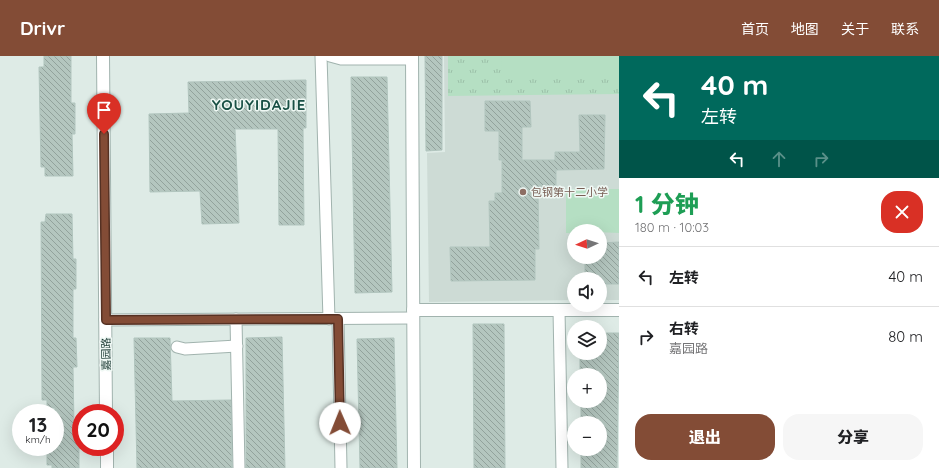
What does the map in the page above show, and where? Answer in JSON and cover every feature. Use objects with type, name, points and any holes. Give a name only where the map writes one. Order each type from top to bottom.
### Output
[{"type":"street","name":"嘉园路","points":[[103,56],[106,404]]},
{"type":"street","points":[[412,57],[414,468]]},
{"type":"street","points":[[413,314],[619,310]]},
{"type":"street","points":[[107,456],[107,468]]},
{"type":"lane","points":[[321,56],[341,468]]},
{"type":"lane","points":[[330,56],[341,59],[412,57]]},
{"type":"lane","points":[[559,310],[562,468]]},
{"type":"lane","points":[[106,320],[334,319],[413,314]]},
{"type":"lane","points":[[236,319],[239,468]]},
{"type":"lane","points":[[177,347],[185,349],[237,346]]},
{"type":"shaded area","name":"包钢第十二小学","points":[[444,56],[619,56],[619,300],[607,300],[607,272],[567,272],[567,300],[429,302],[427,153],[445,152]]},
{"type":"green space","points":[[448,56],[619,56],[619,94],[448,96]]},
{"type":"green space","points":[[501,56],[619,56],[619,76],[502,76]]},
{"type":"green space","points":[[566,189],[619,189],[619,233],[607,232],[607,224],[567,224],[566,233]]},
{"type":"building","points":[[44,56],[71,56],[71,103],[75,103],[75,134],[72,134],[73,176],[45,176],[45,167],[41,167],[39,67],[44,67]]},
{"type":"building","points":[[425,56],[442,56],[442,150],[426,151]]},
{"type":"building","points":[[351,77],[387,77],[392,292],[355,293]]},
{"type":"building","points":[[306,80],[306,128],[303,128],[304,225],[279,225],[278,129],[235,129],[239,223],[202,224],[200,191],[150,192],[149,114],[189,113],[188,82]]},
{"type":"building","points":[[485,101],[530,101],[531,127],[522,127],[522,160],[555,160],[555,152],[580,152],[579,115],[605,115],[604,169],[556,170],[556,193],[538,193],[539,249],[535,249],[535,280],[451,281],[450,247],[490,247],[489,201],[495,201],[495,193],[502,193],[502,160],[499,160],[499,131],[485,131]]},
{"type":"building","points":[[46,214],[72,214],[73,259],[76,259],[76,289],[73,289],[73,338],[76,338],[77,367],[73,367],[72,456],[79,456],[79,468],[52,468],[52,465],[47,465],[47,456],[64,456],[64,404],[47,404],[47,400],[42,400],[41,222],[45,222]]},
{"type":"building","points":[[619,242],[619,284],[607,284],[607,272],[585,272],[585,264],[607,264],[607,243]]},
{"type":"building","points":[[473,324],[504,324],[505,468],[474,468]]},
{"type":"building","points":[[607,333],[619,333],[617,468],[581,468],[581,456],[607,456],[607,416],[581,416],[581,408],[607,408],[607,368],[580,368],[580,360],[607,360]]},
{"type":"building","points":[[282,337],[285,468],[246,468],[246,338]]},
{"type":"building","points":[[134,338],[170,338],[172,401],[231,400],[232,468],[137,468]]},
{"type":"building","points":[[394,338],[397,468],[360,468],[357,339]]},
{"type":"place","name":"包钢第十二小学","points":[[523,192]]},
{"type":"district","name":"YOUYIDAJIE","points":[[259,105]]},
{"type":"route","points":[[104,134],[106,320],[338,319],[340,423]]}]
